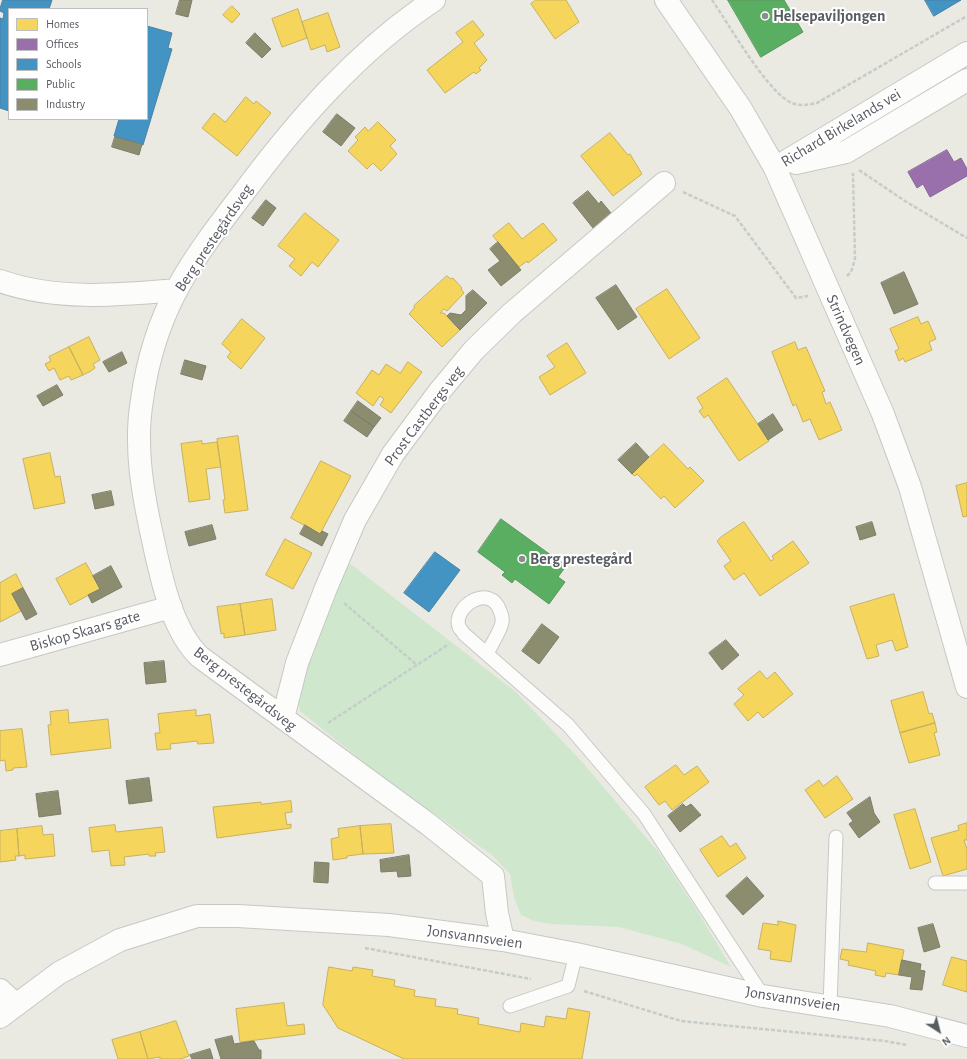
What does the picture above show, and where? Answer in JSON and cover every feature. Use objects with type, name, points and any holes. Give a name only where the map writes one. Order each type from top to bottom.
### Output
[{"type":"street","name":"Berg prestegårdsveg","points":[[434,0],[360,58],[300,120],[219,225],[177,290],[163,322],[151,359],[141,402],[139,435],[142,476],[147,515],[157,559],[171,606],[182,634],[194,651],[428,824],[492,876],[497,913],[504,940]]},
{"type":"street","name":"Strindvegen","points":[[666,0],[741,109],[775,168],[883,414],[910,487],[967,688]]},
{"type":"street","name":"Richard Birkelands vei","points":[[775,168],[967,53]]},
{"type":"street","name":"Richard Birkelands vei","points":[[775,168],[846,152],[967,80]]},
{"type":"street","name":"Prost Castbergs veg","points":[[283,718],[297,663],[326,588],[355,520],[393,454],[449,380],[474,350],[512,313],[664,183]]},
{"type":"street","points":[[0,281],[64,295],[118,295],[177,290]]},
{"type":"street","name":"Biskop Skaars gate","points":[[0,655],[171,606]]},
{"type":"street","name":"Jonsvannsveien","points":[[8,1011],[59,973],[120,940],[197,916],[238,916],[389,925],[504,940],[576,954],[763,996],[910,1020],[967,1036]]},
{"type":"street","points":[[0,990],[8,1011]]},
{"type":"lane","points":[[487,654],[501,626],[502,616],[496,601],[483,597],[474,600],[467,605],[458,619],[459,627],[464,634],[568,726],[644,814],[763,996]]},
{"type":"lane","points":[[830,1006],[836,837]]},
{"type":"lane","points":[[935,883],[967,883]]},
{"type":"lane","points":[[510,1006],[568,986],[576,954]]},
{"type":"path","points":[[712,0],[764,78],[775,91],[788,101],[804,106],[817,103],[967,16]]},
{"type":"path","points":[[846,277],[851,272],[855,259],[853,165]]},
{"type":"path","points":[[858,170],[905,201],[967,238]]},
{"type":"path","points":[[664,183],[735,216],[796,298],[813,296]]},
{"type":"path","points":[[326,588],[417,665]]},
{"type":"path","points":[[307,736],[464,634]]},
{"type":"path","points":[[359,946],[534,980]]},
{"type":"path","points":[[568,986],[680,1022],[885,1041],[915,1047]]},
{"type":"green space","points":[[349,563],[516,692],[583,763],[660,854],[698,912],[731,967],[682,944],[619,927],[551,924],[534,921],[521,915],[514,897],[510,874],[493,856],[366,764],[300,711],[297,696],[303,668]]},
{"type":"building: Homes","points":[[536,0],[566,0],[579,22],[555,39],[531,4]]},
{"type":"building: Homes","points":[[232,6],[240,14],[232,23],[223,15]]},
{"type":"building: Homes","points":[[298,9],[307,38],[282,47],[272,19]]},
{"type":"building: Homes","points":[[328,13],[340,47],[327,52],[325,45],[311,50],[302,22]]},
{"type":"building: Homes","points":[[473,21],[484,35],[474,43],[487,60],[479,68],[481,70],[476,74],[474,72],[445,93],[427,70],[463,42],[456,33]]},
{"type":"building: Homes","points":[[246,97],[254,104],[256,101],[271,113],[237,156],[202,128],[214,113],[225,122]]},
{"type":"building: Homes","points":[[378,122],[396,140],[390,146],[397,154],[381,171],[373,163],[367,169],[348,151],[358,140],[355,137],[365,127],[368,131]]},
{"type":"building: Homes","points":[[610,133],[628,155],[630,154],[642,174],[613,196],[581,156]]},
{"type":"building: Homes","points":[[305,213],[339,240],[318,267],[312,262],[301,276],[289,266],[295,259],[278,246]]},
{"type":"building: Homes","points":[[509,223],[522,239],[543,223],[557,240],[528,263],[527,261],[519,267],[493,236]]},
{"type":"building: Homes","points":[[447,276],[451,279],[453,278],[462,288],[461,289],[464,293],[447,311],[444,309],[440,313],[444,313],[460,330],[442,347],[409,314],[415,307],[414,306]]},
{"type":"building: Homes","points":[[667,289],[700,338],[669,359],[636,309]]},
{"type":"building: Homes","points":[[918,317],[921,324],[928,321],[936,339],[929,342],[932,350],[905,362],[903,358],[899,361],[895,351],[899,349],[890,329]]},
{"type":"building: Homes","points":[[242,319],[265,338],[241,369],[227,357],[231,352],[222,344]]},
{"type":"building: Homes","points":[[89,337],[100,360],[93,364],[95,368],[83,375],[69,347]]},
{"type":"building: Homes","points":[[795,342],[798,350],[806,347],[825,391],[822,392],[826,404],[830,402],[842,430],[819,440],[810,419],[803,422],[796,404],[793,406],[772,352]]},
{"type":"building: Homes","points":[[567,343],[586,373],[550,395],[539,377],[555,367],[547,356]]},
{"type":"building: Homes","points":[[69,347],[83,375],[71,380],[69,376],[60,380],[54,368],[49,371],[45,364],[51,361],[49,357]]},
{"type":"building: Homes","points":[[408,362],[422,372],[391,413],[380,405],[384,399],[380,396],[373,406],[356,393],[372,370],[379,375],[386,364],[400,373]]},
{"type":"building: Homes","points":[[727,378],[769,441],[739,461],[708,415],[704,418],[699,411],[703,408],[697,398]]},
{"type":"building: Homes","points":[[238,436],[248,510],[225,513],[223,500],[225,500],[217,439]]},
{"type":"building: Homes","points":[[202,441],[202,444],[217,442],[221,467],[206,469],[210,499],[189,502],[181,444]]},
{"type":"building: Homes","points":[[664,444],[688,469],[690,467],[704,481],[675,508],[664,496],[661,499],[637,474],[635,476],[632,474]]},
{"type":"building: Homes","points":[[50,453],[55,477],[60,476],[65,503],[34,509],[23,459]]},
{"type":"building: Homes","points":[[321,461],[351,476],[320,534],[291,518]]},
{"type":"building: Homes","points":[[967,483],[967,516],[963,517],[956,486]]},
{"type":"building: Homes","points":[[744,522],[771,561],[774,559],[772,556],[793,541],[809,563],[760,596],[744,573],[734,580],[724,566],[731,561],[717,541]]},
{"type":"building: Homes","points":[[285,539],[312,553],[293,589],[266,575]]},
{"type":"building: Homes","points":[[86,563],[100,589],[70,605],[56,579]]},
{"type":"building: Homes","points":[[16,574],[23,588],[12,594],[21,611],[0,622],[0,583]]},
{"type":"building: Homes","points":[[894,594],[908,647],[896,651],[892,640],[876,645],[879,656],[867,659],[850,607]]},
{"type":"building: Homes","points":[[272,599],[276,630],[245,635],[240,604]]},
{"type":"building: Homes","points":[[240,604],[245,635],[224,638],[224,633],[221,634],[217,607]]},
{"type":"building: Homes","points":[[760,671],[767,679],[775,672],[793,694],[763,718],[758,712],[748,721],[734,704],[744,695],[738,689]]},
{"type":"building: Homes","points":[[923,692],[929,714],[932,713],[935,723],[900,733],[891,701]]},
{"type":"building: Homes","points":[[68,710],[69,723],[108,719],[111,748],[51,755],[48,725],[51,725],[50,712]]},
{"type":"building: Homes","points":[[196,710],[196,716],[210,714],[214,743],[198,744],[197,741],[170,744],[171,749],[157,750],[155,733],[160,733],[158,714]]},
{"type":"building: Homes","points":[[935,723],[937,732],[934,733],[940,755],[909,763],[900,733]]},
{"type":"building: Homes","points":[[22,729],[27,767],[13,768],[13,770],[6,771],[5,760],[0,761],[0,731]]},
{"type":"building: Homes","points":[[676,765],[684,775],[697,766],[709,782],[672,810],[665,801],[659,805],[645,787]]},
{"type":"building: Homes","points":[[837,776],[853,799],[825,818],[805,790],[819,780],[823,786]]},
{"type":"building: Homes","points":[[291,801],[292,812],[285,813],[287,825],[291,824],[291,828],[217,838],[213,807],[261,802],[261,804]]},
{"type":"building: Homes","points":[[915,809],[931,862],[910,869],[894,815]]},
{"type":"building: Homes","points":[[967,823],[967,840],[964,840],[967,849],[967,869],[943,876],[931,838],[959,830],[958,826]]},
{"type":"building: Homes","points":[[391,824],[394,853],[363,854],[360,826]]},
{"type":"building: Homes","points":[[115,825],[116,832],[162,827],[165,852],[155,853],[156,856],[149,856],[149,854],[124,857],[125,865],[111,866],[109,850],[92,852],[89,828]]},
{"type":"building: Homes","points":[[42,826],[43,835],[53,834],[55,856],[25,859],[25,855],[19,856],[17,829]]},
{"type":"building: Homes","points":[[360,826],[363,854],[333,860],[331,839],[339,837],[338,829]]},
{"type":"building: Homes","points":[[17,829],[19,856],[15,856],[16,860],[0,862],[0,831]]},
{"type":"building: Homes","points":[[722,836],[730,847],[736,843],[746,858],[718,877],[700,850]]},
{"type":"building: Homes","points":[[778,921],[796,925],[791,962],[770,959],[771,951],[758,949],[763,923],[778,925]]},
{"type":"building: Homes","points":[[868,943],[904,950],[899,975],[886,973],[885,977],[875,975],[876,971],[848,965],[849,961],[840,959],[842,949],[866,952]]},
{"type":"building: Homes","points":[[952,957],[967,961],[967,992],[943,985]]},
{"type":"building: Homes","points":[[329,967],[352,971],[353,967],[373,970],[372,976],[395,980],[394,986],[415,990],[414,996],[436,999],[435,1006],[458,1009],[457,1014],[479,1018],[478,1024],[520,1032],[521,1023],[544,1027],[546,1016],[566,1019],[568,1008],[590,1012],[582,1059],[404,1059],[338,1028],[323,1005]]},
{"type":"building: Homes","points":[[284,1003],[287,1026],[304,1024],[305,1034],[240,1042],[236,1009]]},
{"type":"building: Homes","points":[[176,1021],[189,1056],[180,1059],[160,1059],[160,1057],[148,1059],[140,1032]]},
{"type":"building: Homes","points":[[140,1032],[148,1059],[118,1059],[112,1040]]},
{"type":"building: Offices","points":[[947,150],[954,162],[961,158],[967,169],[967,176],[930,197],[923,184],[917,188],[908,172]]},
{"type":"building: Schools","points":[[3,0],[52,0],[49,8],[8,8],[8,111],[0,108],[0,18],[3,19],[4,13],[0,11]]},
{"type":"building: Schools","points":[[925,0],[961,0],[934,16]]},
{"type":"building: Schools","points":[[148,26],[172,33],[168,48],[172,49],[143,145],[114,136],[119,120],[148,120]]},
{"type":"building: Schools","points":[[435,552],[460,570],[429,612],[404,593]]},
{"type":"building: Public","name":"Helsepaviljongen","points":[[728,0],[784,0],[803,32],[761,57]]},
{"type":"building: Public","name":"Berg prestegård","points":[[501,519],[566,566],[558,577],[565,582],[549,604],[515,579],[512,583],[502,575],[505,572],[478,552]]},
{"type":"building: Industry","points":[[180,0],[192,0],[188,17],[176,14]]},
{"type":"building: Industry","points":[[255,33],[271,49],[262,58],[246,43]]},
{"type":"building: Industry","points":[[337,114],[355,128],[341,146],[323,132]]},
{"type":"building: Industry","points":[[115,137],[142,144],[139,155],[112,147]]},
{"type":"building: Industry","points":[[588,191],[599,204],[601,201],[611,213],[593,228],[573,203]]},
{"type":"building: Industry","points":[[266,200],[276,208],[263,226],[252,218]]},
{"type":"building: Industry","points":[[498,242],[521,270],[501,286],[488,270],[500,261],[490,249]]},
{"type":"building: Industry","points":[[904,272],[918,304],[894,314],[881,283]]},
{"type":"building: Industry","points":[[616,285],[637,317],[618,330],[596,298]]},
{"type":"building: Industry","points":[[473,290],[487,303],[460,330],[447,316],[450,313],[461,315],[466,310],[466,296]]},
{"type":"building: Industry","points":[[122,352],[127,363],[109,372],[103,362]]},
{"type":"building: Industry","points":[[185,360],[206,366],[202,380],[181,374]]},
{"type":"building: Industry","points":[[57,385],[63,395],[43,406],[37,396]]},
{"type":"building: Industry","points":[[358,401],[381,418],[374,427],[351,411]]},
{"type":"building: Industry","points":[[351,411],[374,427],[367,437],[344,421]]},
{"type":"building: Industry","points":[[773,414],[783,430],[768,440],[758,424]]},
{"type":"building: Industry","points":[[636,443],[649,457],[632,474],[618,460]]},
{"type":"building: Industry","points":[[111,491],[114,505],[95,509],[92,495]]},
{"type":"building: Industry","points":[[872,522],[876,535],[860,540],[856,527]]},
{"type":"building: Industry","points":[[212,525],[216,539],[189,546],[185,532]]},
{"type":"building: Industry","points":[[305,525],[320,534],[322,531],[328,534],[322,546],[300,534]]},
{"type":"building: Industry","points":[[111,566],[122,587],[92,603],[88,595],[100,589],[93,576]]},
{"type":"building: Industry","points":[[23,588],[37,614],[26,620],[12,594]]},
{"type":"building: Industry","points":[[542,624],[559,637],[539,664],[522,651]]},
{"type":"building: Industry","points":[[726,640],[739,655],[722,670],[709,653]]},
{"type":"building: Industry","points":[[164,661],[166,682],[146,684],[144,663]]},
{"type":"building: Industry","points":[[149,778],[152,801],[129,804],[126,781]]},
{"type":"building: Industry","points":[[58,791],[61,814],[39,817],[36,794]]},
{"type":"building: Industry","points":[[870,797],[874,813],[880,822],[859,838],[849,824],[853,821],[847,813]]},
{"type":"building: Industry","points":[[683,804],[686,807],[691,804],[701,815],[680,832],[668,816]]},
{"type":"building: Industry","points":[[409,855],[411,876],[398,877],[397,871],[381,872],[380,860]]},
{"type":"building: Industry","points":[[315,862],[329,863],[328,883],[314,882]]},
{"type":"building: Industry","points":[[747,877],[764,896],[743,915],[726,896]]},
{"type":"building: Industry","points":[[933,924],[940,947],[924,952],[918,928]]},
{"type":"building: Industry","points":[[902,960],[921,964],[920,970],[925,971],[922,990],[910,989],[912,977],[899,975]]},
{"type":"building: Industry","points":[[232,1036],[234,1044],[254,1041],[259,1050],[261,1050],[261,1059],[221,1059],[215,1040]]},
{"type":"building: Industry","points":[[210,1049],[213,1059],[192,1059],[190,1055]]},
{"type":"place","name":"Helsepaviljongen","points":[[765,16]]},
{"type":"place","name":"Berg prestegård","points":[[522,559]]}]
